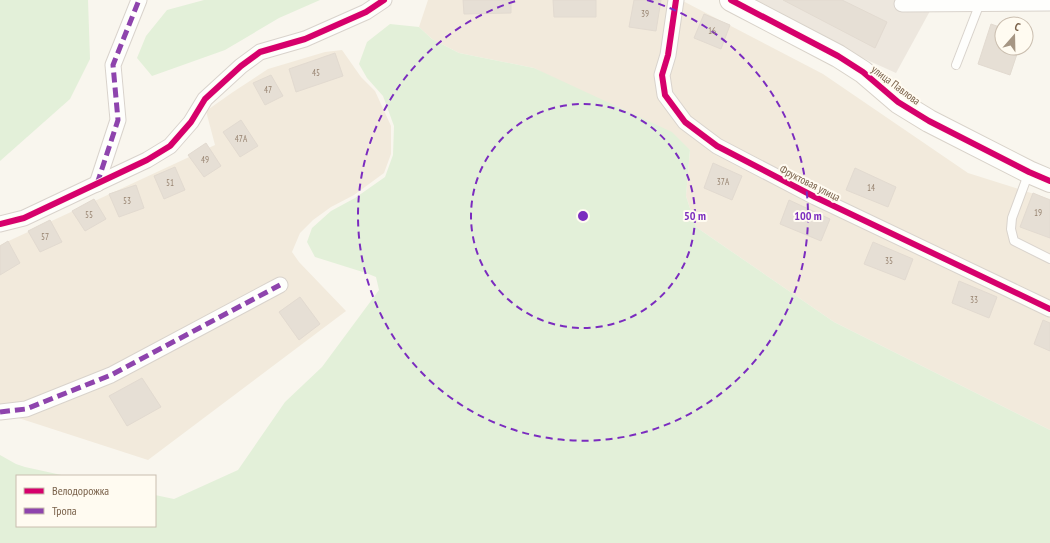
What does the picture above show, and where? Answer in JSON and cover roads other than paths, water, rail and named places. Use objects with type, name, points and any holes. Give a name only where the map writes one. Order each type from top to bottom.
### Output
[{"type":"street","points":[[97,184],[118,120],[113,65],[139,0]]},
{"type":"street","points":[[0,224],[24,218],[147,160],[170,146],[191,122],[205,99],[241,66],[260,52],[305,39],[366,12],[384,0]]},
{"type":"street","name":"Фруктовая улица","points":[[676,0],[668,55],[662,75],[665,95],[685,122],[717,146],[815,197],[1050,308]]},
{"type":"street","name":"улица Павлова","points":[[731,0],[838,56],[863,72],[898,102],[929,121],[1029,172],[1050,181]]},
{"type":"street","points":[[902,4],[1050,3]]},
{"type":"street","points":[[0,412],[26,409],[110,375],[280,285]]},
{"type":"lane","points":[[956,65],[980,3]]},
{"type":"lane","points":[[1029,172],[1012,218],[1011,229],[1014,241],[1050,259]]}]
